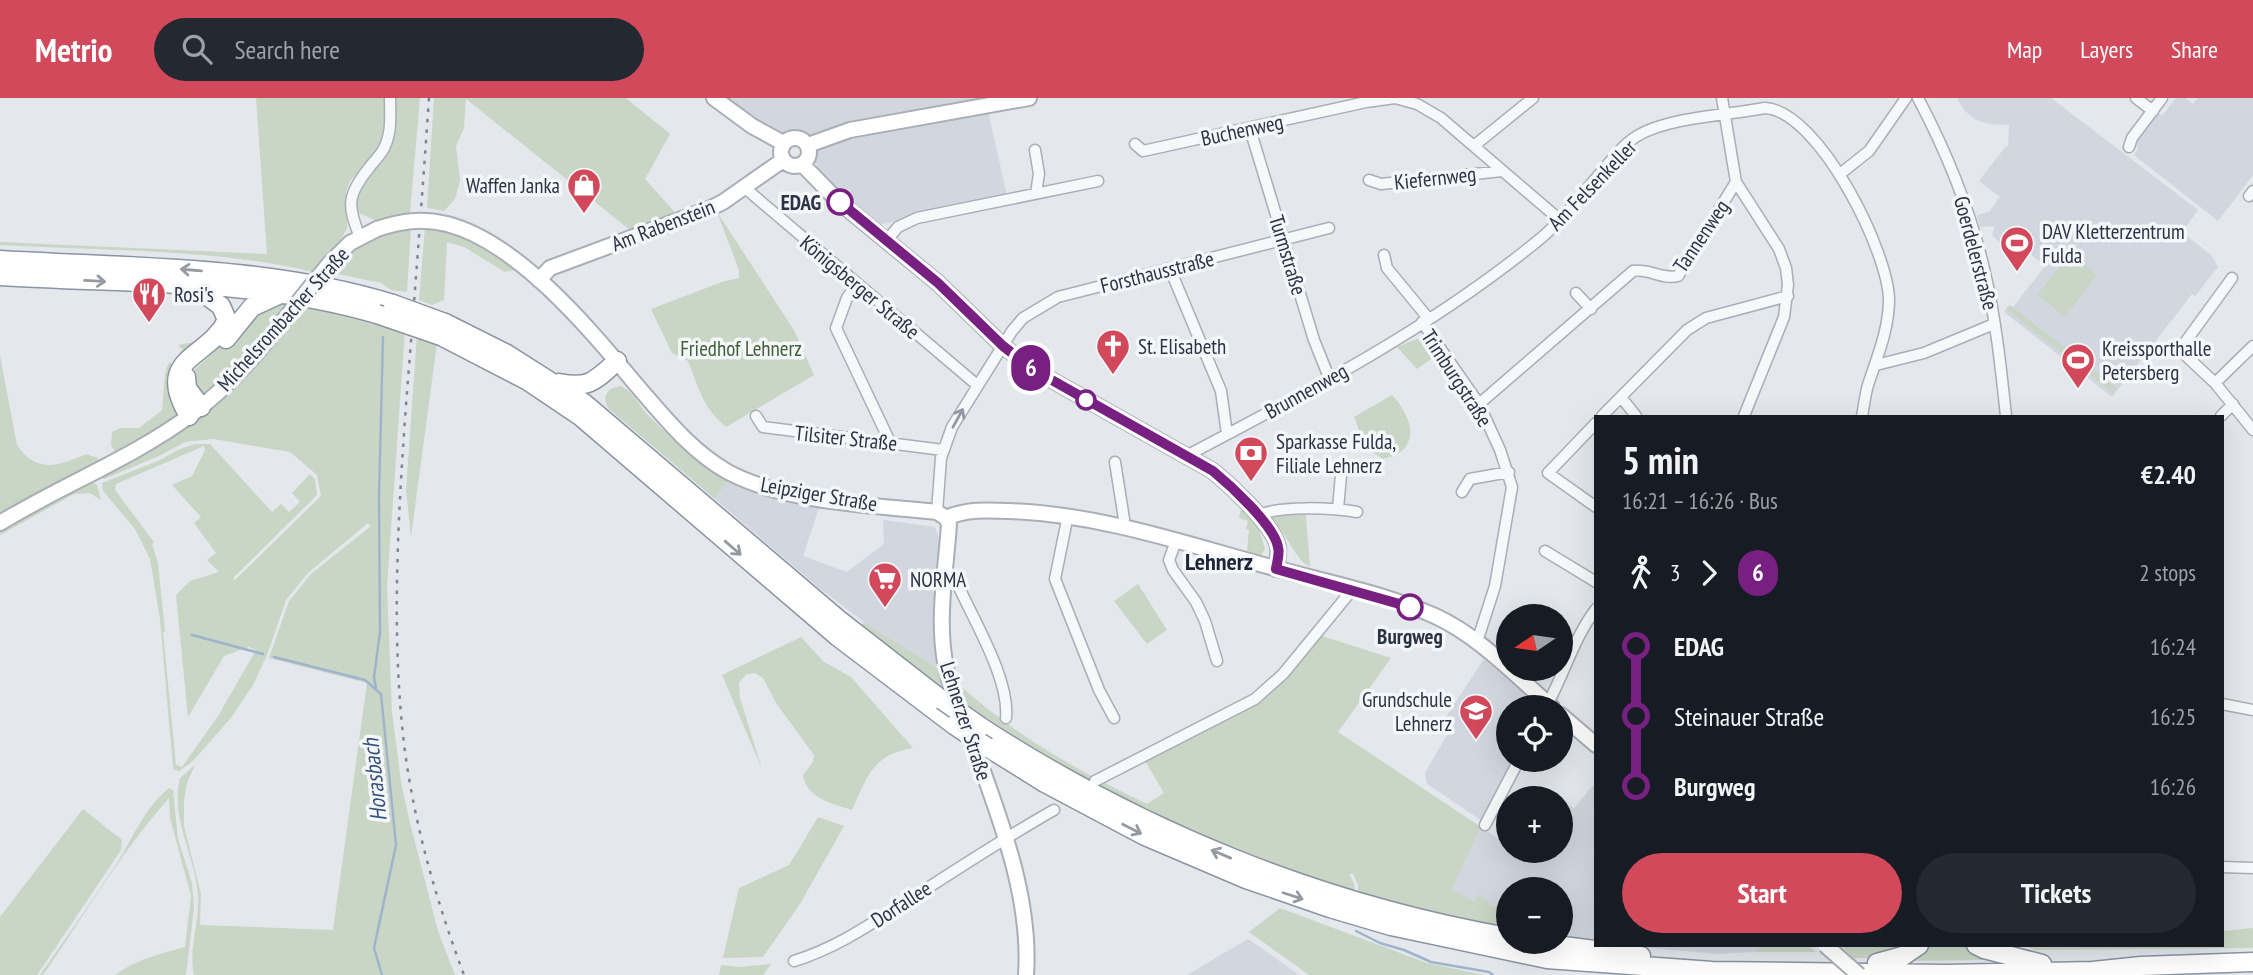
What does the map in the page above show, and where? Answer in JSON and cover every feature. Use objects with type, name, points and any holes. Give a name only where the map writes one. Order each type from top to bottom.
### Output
[{"type":"highway","points":[[0,260],[164,268],[249,276],[325,287],[393,304],[443,330],[580,416],[838,637],[954,725],[1045,783],[1145,836],[1221,870],[1361,910],[1450,940],[1588,964],[1784,974],[2016,974],[2253,962]]},
{"type":"highway","points":[[0,275],[281,294],[443,330],[508,354],[610,423],[838,619],[981,727],[1080,787],[1156,825],[1331,901]]},
{"type":"highway","points":[[0,289],[27,277]]},
{"type":"highway","points":[[192,286],[221,306],[227,320],[223,328],[186,361],[179,372],[178,393],[195,412]]},
{"type":"highway","points":[[195,412],[185,381],[192,365],[224,341],[252,307],[281,294]]},
{"type":"highway","points":[[553,382],[572,386],[588,384],[620,366]]},
{"type":"highway","points":[[610,423],[600,403],[600,394],[620,366]]},
{"type":"highway","points":[[1361,910],[1496,935]]},
{"type":"highway","points":[[1573,947],[1675,958],[1928,966],[2092,963],[2141,966]]},
{"type":"highway","points":[[1877,963],[1903,956],[1916,947]]},
{"type":"highway","points":[[1980,947],[2042,964]]},
{"type":"highway","points":[[1588,964],[1624,975]]},
{"type":"main road","points":[[714,98],[752,126],[783,144]]},
{"type":"main road","points":[[808,145],[859,128],[1029,98]]},
{"type":"main road","points":[[796,137],[808,145],[808,158],[802,164],[794,166],[783,160],[783,144],[796,137]]},
{"type":"main road","name":"Am Rabenstein","points":[[539,280],[550,268],[709,209],[783,160]]},
{"type":"main road","points":[[802,164],[838,201],[938,283],[1003,346],[1047,378],[1188,454],[1226,481],[1258,516],[1278,544],[1276,569]]},
{"type":"main road","name":"Michelsrombacher Straße","points":[[0,523],[144,445],[195,412],[240,372],[342,250],[377,229],[406,221],[424,220],[447,224],[481,238],[539,280]]},
{"type":"main road","name":"Leipziger Straße","points":[[539,280],[565,305],[690,444],[713,462],[744,479],[781,491],[942,515],[982,510],[1068,515],[1176,541],[1434,615],[1477,642],[1537,695]]},
{"type":"main road","name":"Lehnerzer Straße","points":[[942,515],[949,524],[943,628],[945,662],[953,694],[980,765],[1017,883],[1025,921],[1027,975]]},
{"type":"main road","points":[[1573,725],[1594,743]]},
{"type":"main road","points":[[1827,947],[1859,975]]},
{"type":"street","points":[[360,237],[351,211],[352,193],[357,182],[385,148],[390,130],[390,98]]},
{"type":"street","name":"Buchenweg","points":[[1135,144],[1143,151],[1395,98],[1422,107],[1441,118],[1560,220]]},
{"type":"street","points":[[1475,145],[1513,111],[1533,98]]},
{"type":"street","points":[[1722,98],[1736,182],[1779,249],[1786,268],[1788,296],[1784,317],[1744,415]]},
{"type":"street","points":[[1840,174],[1869,151],[1906,98]]},
{"type":"street","name":"Goerdelerstraße","points":[[1918,98],[1952,172],[1972,225],[1986,276],[2006,415]]},
{"type":"street","points":[[2136,98],[2152,111]]},
{"type":"street","points":[[2129,148],[2132,138],[2162,98]]},
{"type":"street","name":"Am Felsenkeller","points":[[1425,320],[1538,242],[1636,136],[1672,123],[1765,108],[1778,111],[1808,135],[1840,174],[1852,193],[1887,276],[1889,303],[1885,337],[1867,387],[1862,415]]},
{"type":"street","name":"Turmstraße","points":[[1250,129],[1314,340],[1330,380]]},
{"type":"street","points":[[1035,150],[1039,174],[1036,193]]},
{"type":"street","name":"Kiefernweg","points":[[1369,180],[1381,184],[1502,171]]},
{"type":"street","points":[[886,241],[898,227],[917,218],[1098,181]]},
{"type":"street","name":"Tannenweg","points":[[1479,404],[1633,271],[1641,269],[1670,278],[1678,276],[1736,182]]},
{"type":"street","name":"Königsberger Straße","points":[[745,187],[977,385]]},
{"type":"street","name":"Forsthausstraße","points":[[942,515],[943,450],[952,427],[1023,318],[1058,297],[1329,228]]},
{"type":"street","name":"Trimburgstraße","points":[[1384,256],[1387,268],[1425,320],[1479,404],[1509,472],[1512,498],[1495,586],[1477,642]]},
{"type":"street","points":[[1170,269],[1221,391],[1227,434]]},
{"type":"street","points":[[2232,278],[2181,345],[2183,353],[2215,383],[2253,430]]},
{"type":"street","points":[[857,284],[847,298],[836,328],[890,442]]},
{"type":"street","points":[[1576,293],[1591,309]]},
{"type":"street","points":[[1603,415],[1696,323],[1788,296]]},
{"type":"street","name":"Brunnenweg","points":[[1188,454],[1330,380],[1425,320]]},
{"type":"street","points":[[1876,365],[1924,353],[1994,324]]},
{"type":"street","points":[[2215,383],[2253,346]]},
{"type":"street","points":[[1621,397],[1635,415]]},
{"type":"street","points":[[2222,415],[2234,404]]},
{"type":"street","name":"Tilsiter Straße","points":[[756,416],[763,427],[943,450]]},
{"type":"street","points":[[1594,425],[1548,473],[1594,507]]},
{"type":"street","points":[[1115,463],[1123,527]]},
{"type":"street","points":[[1462,492],[1470,479],[1509,472]]},
{"type":"street","points":[[1338,509],[1341,475]]},
{"type":"street","points":[[1258,516],[1269,512],[1338,509],[1357,512]]},
{"type":"street","points":[[1068,515],[1055,579],[1099,690],[1114,718]]},
{"type":"street","points":[[1176,541],[1169,560],[1196,602],[1205,621],[1217,661]]},
{"type":"street","points":[[1545,551],[1594,582]]},
{"type":"street","points":[[945,575],[952,577],[958,585],[1004,686],[1008,706],[1006,718]]},
{"type":"street","points":[[1095,781],[1255,699],[1279,679],[1352,590]]},
{"type":"street","points":[[1554,695],[1577,637],[1594,613]]},
{"type":"street","points":[[2224,704],[2253,710]]},
{"type":"street","points":[[1485,825],[1512,772]]},
{"type":"street","points":[[1005,839],[1054,810]]},
{"type":"street","name":"Dorfallee","points":[[794,961],[816,954],[861,930],[1005,839]]},
{"type":"street","points":[[2224,867],[2253,868]]},
{"type":"shaded area","name":"EDAG","points":[[726,98],[985,98],[1007,196],[879,225],[823,179],[805,138],[797,133],[778,136]]},
{"type":"shaded area","points":[[1957,98],[2051,98],[2198,210],[2182,232],[2212,256],[2218,267],[2195,296],[2192,294],[2112,397],[2004,312],[2010,305],[2013,307],[2045,266],[2029,253],[2015,250],[2012,252],[2002,245],[1992,235],[1995,226],[1980,227],[1977,215],[1989,212],[2000,197],[1979,181],[2006,146],[2008,147],[2009,125],[1976,120],[1964,110]]},
{"type":"shaded area","points":[[2176,98],[2185,98],[2193,104],[2198,98],[2253,98],[2253,175],[2218,221],[2134,155],[2138,149],[2136,141],[2158,113],[2162,116]]},
{"type":"shaded area","points":[[729,478],[821,502],[803,556],[847,572],[884,544],[883,520],[935,527],[940,542],[937,635],[942,671],[864,622],[818,587],[715,499]]},
{"type":"shaded area","name":"Grundschule Lehnerz","points":[[1484,659],[1496,670],[1496,681],[1509,681],[1524,695],[1496,695],[1496,772],[1507,772],[1500,786],[1496,786],[1496,793],[1482,821],[1427,784],[1425,773],[1454,723],[1446,717]]},
{"type":"shaded area","points":[[1594,784],[1594,942],[1573,939],[1573,877],[1496,877],[1494,907],[1479,895],[1474,902],[1451,888],[1481,827],[1496,837],[1496,863],[1573,863],[1573,807]]},
{"type":"shaded area","points":[[1250,940],[1299,975],[1187,975]]},
{"type":"shaded area","points":[[1639,947],[1763,947],[1753,952],[1717,954]]},
{"type":"green space","points":[[256,98],[386,98],[385,138],[375,156],[350,181],[346,192],[347,228],[335,251],[313,272],[197,254],[0,245],[0,242],[267,254]]},
{"type":"green space","points":[[394,98],[420,98],[410,213],[377,221],[359,213],[356,195],[364,180],[383,160],[391,146]]},
{"type":"green space","points":[[434,98],[626,98],[670,134],[645,179],[680,218],[635,234],[466,99],[464,128],[456,146],[460,180],[455,199],[444,211],[427,208]]},
{"type":"green space","name":"Friedhof Lehnerz","points":[[717,212],[794,330],[814,375],[726,427],[707,405],[688,361],[672,353],[651,309],[739,278],[739,270]]},
{"type":"green space","points":[[411,227],[407,292],[391,290],[381,283],[328,272],[365,242]]},
{"type":"green space","points":[[425,227],[473,244],[516,270],[505,272],[464,247],[447,242],[444,300],[432,305],[419,300]]},
{"type":"green space","points":[[2070,253],[2097,275],[2065,317],[2037,295]]},
{"type":"green space","points":[[269,301],[289,302],[242,361],[206,395],[201,395],[189,377],[193,371]]},
{"type":"green space","points":[[305,305],[405,330],[387,586],[392,712],[401,782],[410,823],[438,931],[455,975],[194,975],[192,955],[198,894],[178,808],[178,793],[180,778],[195,765],[187,783],[184,826],[201,894],[200,925],[333,930],[367,683],[269,658],[289,601],[311,574],[371,526],[368,523],[308,573],[286,600],[267,655],[253,685],[231,718],[192,762],[179,771],[174,770],[160,619],[150,559],[135,529],[103,491],[102,483],[158,461],[180,449],[195,444],[210,444],[272,512],[281,504],[289,512],[300,502],[292,493],[310,474],[315,479],[317,495],[233,578],[235,580],[321,496],[317,475],[290,452],[213,439],[185,442],[104,479],[101,476],[143,452]],"holes":[[[204,446],[205,450],[192,476],[172,485],[201,517],[194,523],[216,553],[207,560],[219,572],[190,581],[176,595],[188,717],[224,656],[249,647],[256,650],[218,716],[182,767],[176,765],[165,631],[158,563],[152,544],[154,542],[115,490],[116,484]]]},
{"type":"green space","points":[[2010,305],[2116,388],[2112,392],[2006,309]]},
{"type":"green space","points":[[417,336],[437,343],[411,537],[406,490]]},
{"type":"green space","points":[[1422,337],[1438,354],[1417,369],[1397,347]]},
{"type":"green space","points":[[201,341],[188,354],[180,411],[175,419],[116,454],[111,445],[112,432],[120,428],[139,428],[162,410],[165,374],[169,362],[173,365],[184,351],[178,345]]},
{"type":"green space","points":[[0,356],[17,445],[24,454],[40,464],[48,465],[66,462],[86,454],[98,458],[100,462],[0,519]]},
{"type":"green space","points":[[621,386],[675,441],[729,478],[715,499],[609,409],[607,393],[612,388]]},
{"type":"green space","points":[[1392,395],[1406,416],[1410,432],[1406,447],[1398,454],[1383,459],[1366,448],[1354,417]]},
{"type":"green space","points":[[93,482],[97,485],[101,500],[90,493],[74,494],[0,535],[0,528],[83,483]]},
{"type":"green space","points":[[1242,505],[1259,529],[1265,549],[1261,555],[1247,552],[1248,521],[1239,518]]},
{"type":"green space","points":[[1306,513],[1310,567],[1304,563],[1272,520],[1274,515]]},
{"type":"green space","points":[[1138,584],[1167,630],[1147,644],[1114,601]]},
{"type":"green space","points":[[864,622],[942,671],[949,693],[861,626]]},
{"type":"green space","points":[[1319,635],[1391,658],[1338,732],[1481,827],[1452,888],[1474,902],[1479,894],[1494,907],[1496,904],[1496,927],[1358,894],[1358,885],[1353,874],[1349,874],[1355,893],[1251,856],[1200,834],[1101,786],[1006,730],[960,700],[954,680],[999,717],[1046,750],[1147,804],[1164,793],[1144,759],[1257,701]]},
{"type":"green space","points":[[801,637],[824,662],[851,677],[913,748],[888,756],[873,768],[852,810],[821,799],[809,789],[803,775],[813,762],[814,755],[776,703],[763,678],[755,673],[747,674],[739,682],[740,698],[762,769],[722,675]]},
{"type":"green space","points":[[169,788],[173,790],[178,839],[192,883],[194,908],[186,975],[115,975],[140,961],[185,947],[191,896],[170,818],[169,798],[135,840],[43,975],[40,975],[117,863],[146,813]]},
{"type":"green space","points":[[83,809],[122,840],[121,850],[37,975],[0,975],[0,917]]},
{"type":"green space","points":[[818,817],[844,826],[800,904],[763,957],[723,958],[739,888],[789,865]]},
{"type":"green space","points":[[1280,908],[1427,963],[1484,975],[1309,975],[1249,932]]},
{"type":"green space","points":[[2253,928],[2253,948],[2035,950],[2027,947],[2224,947],[2224,931]]},
{"type":"green space","points":[[1763,947],[1810,947],[1816,952],[1753,952]]},
{"type":"green space","points":[[1842,947],[1909,947],[1879,958],[1854,958]]},
{"type":"green space","points":[[1921,947],[1971,947],[1994,960],[1907,961]]},
{"type":"green space","points":[[771,964],[763,975],[719,975],[721,965],[740,967]]},
{"type":"waterway","points":[[376,688],[374,677],[380,632],[379,496],[383,337]]},
{"type":"waterway","name":"Horasbach","points":[[192,635],[263,654]]},
{"type":"waterway","name":"Horasbach","points":[[274,657],[365,680],[381,694],[396,845],[374,948],[382,975]]},
{"type":"waterway","points":[[1356,931],[1431,962],[1489,972],[1493,975]]},
{"type":"railway","points":[[429,98],[400,490],[398,660],[404,744],[420,832],[435,890],[464,975]]},
{"type":"bus line","name":"6","points":[[840,202],[938,283],[1003,346],[1034,370],[1188,454],[1213,471],[1238,493],[1276,539],[1279,550],[1276,569],[1410,607]]},
{"type":"place","name":"EDAG","points":[[840,202]]},
{"type":"place","name":"Waffen Janka","points":[[584,215]]},
{"type":"place","name":"DAV Kletterzentrum Fulda","points":[[2017,273]]},
{"type":"place","name":"Rosi's","points":[[149,324]]},
{"type":"place","name":"St. Elisabeth","points":[[1113,376]]},
{"type":"place","name":"Kreissporthalle Petersberg","points":[[2078,390]]},
{"type":"place","name":"Sparkasse Fulda, Filiale Lehnerz","points":[[1251,483]]},
{"type":"place","name":"Burgweg","points":[[1410,607]]},
{"type":"place","name":"NORMA","points":[[885,609]]},
{"type":"place","name":"Grundschule Lehnerz","points":[[1476,741]]},
{"type":"district","name":"Lehnerz","points":[[1219,561]]}]
